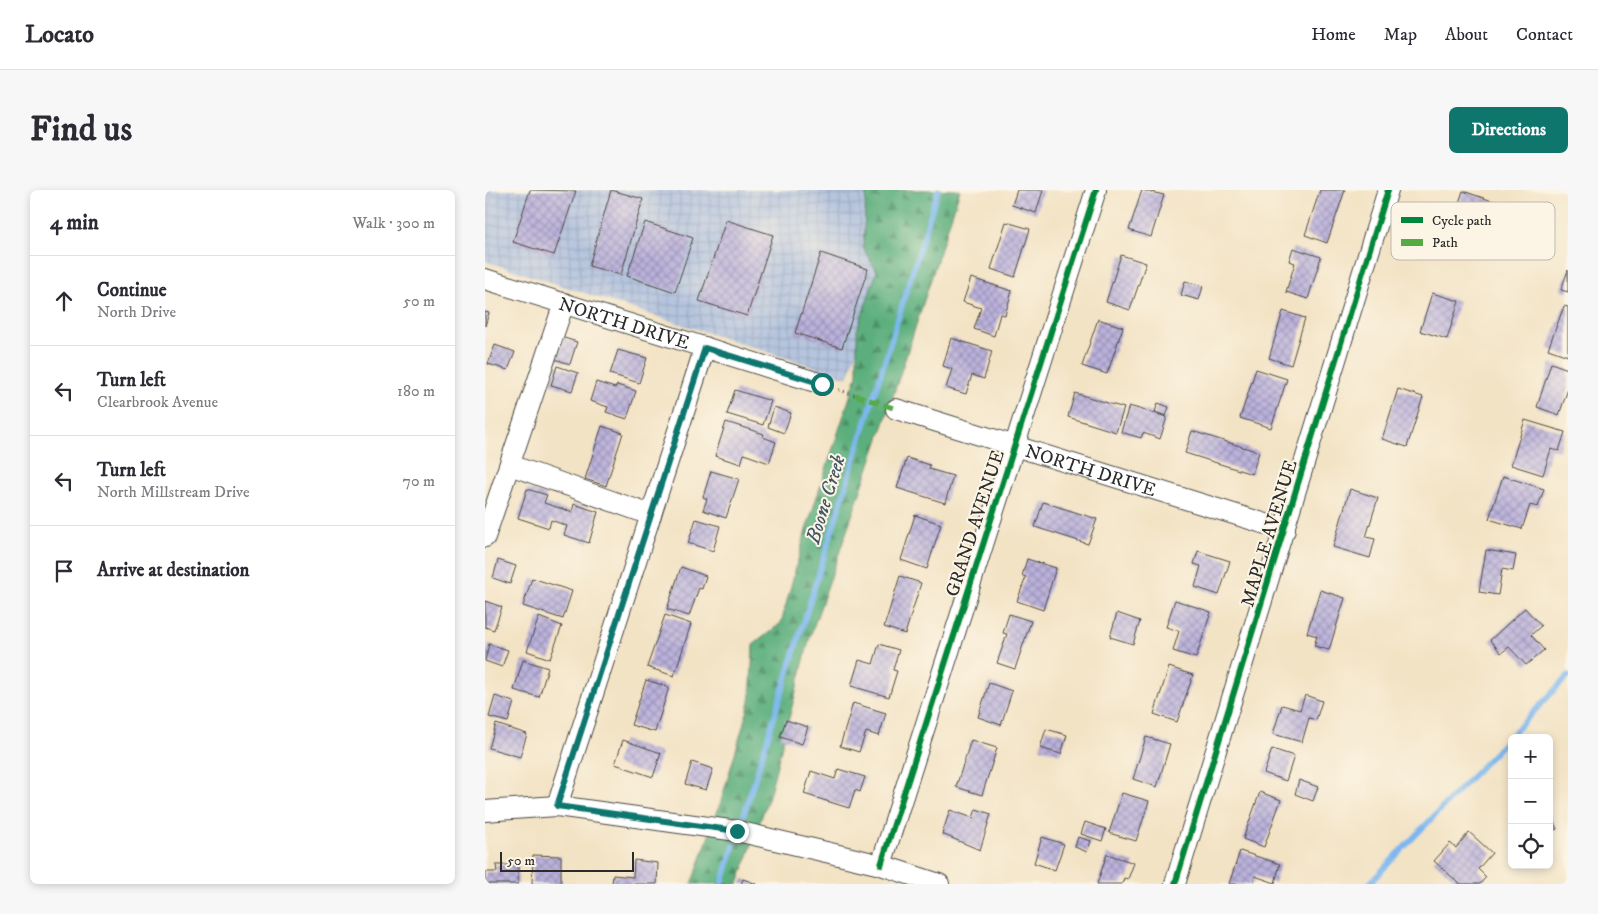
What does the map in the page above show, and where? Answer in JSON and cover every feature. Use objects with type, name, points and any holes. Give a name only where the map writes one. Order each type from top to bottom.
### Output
[{"type":"street","name":"GRAND AVENUE","points":[[881,865],[1095,190]]},
{"type":"street","name":"MAPLE AVENUE","points":[[1175,884],[1389,190]]},
{"type":"street","name":"NORTH DRIVE","points":[[485,279],[822,384]]},
{"type":"street","points":[[485,537],[564,303]]},
{"type":"street","points":[[557,806],[705,348]]},
{"type":"street","name":"NORTH DRIVE","points":[[896,408],[1285,530]]},
{"type":"street","points":[[510,465],[651,515]]},
{"type":"street","points":[[485,811],[557,806],[737,831],[881,865],[939,884]]},
{"type":"shaded area","points":[[485,190],[909,190],[848,378],[485,261]]},
{"type":"green space","points":[[871,190],[960,190],[884,424],[810,637],[769,796],[738,884],[692,884],[721,801],[750,702],[753,645],[781,623],[806,530],[857,375],[857,330],[877,271],[863,248],[866,194]]},
{"type":"building","points":[[530,190],[576,191],[554,255],[513,242]]},
{"type":"building","points":[[611,190],[643,199],[621,275],[589,266]]},
{"type":"building","points":[[1017,190],[1043,190],[1036,213],[1012,205]]},
{"type":"building","points":[[1142,190],[1164,195],[1151,237],[1129,230]]},
{"type":"building","points":[[1320,190],[1345,190],[1327,243],[1305,235]]},
{"type":"building","points":[[1463,191],[1495,202],[1459,202]]},
{"type":"building","points":[[726,220],[773,235],[747,316],[699,301]]},
{"type":"building","points":[[645,222],[693,238],[675,292],[627,276]]},
{"type":"building","points":[[1006,222],[1030,229],[1015,277],[991,269]]},
{"type":"building","points":[[1293,248],[1321,257],[1308,299],[1286,292],[1295,263],[1289,261]]},
{"type":"building","points":[[821,253],[868,269],[842,348],[795,333]]},
{"type":"building","points":[[1121,255],[1146,263],[1130,310],[1106,302]]},
{"type":"building","points":[[1568,270],[1568,292],[1561,290]]},
{"type":"building","points":[[971,278],[1012,291],[1005,315],[1000,314],[994,336],[974,329],[981,308],[963,302]]},
{"type":"building","points":[[1185,281],[1203,286],[1199,300],[1181,295]]},
{"type":"building","points":[[1432,293],[1459,301],[1447,339],[1420,331]]},
{"type":"building","points":[[1564,306],[1568,307],[1568,356],[1548,349]]},
{"type":"building","points":[[1283,311],[1305,318],[1291,365],[1269,358]]},
{"type":"building","points":[[485,312],[489,313],[485,326]]},
{"type":"building","points":[[1098,319],[1123,327],[1107,374],[1082,366]]},
{"type":"building","points":[[558,336],[577,342],[570,364],[551,358]]},
{"type":"building","points":[[951,338],[992,351],[984,379],[972,375],[966,394],[946,388],[952,369],[943,366]]},
{"type":"building","points":[[495,345],[515,352],[508,370],[488,364]]},
{"type":"building","points":[[618,350],[647,358],[639,383],[610,374]]},
{"type":"building","points":[[1551,363],[1568,369],[1568,389],[1559,415],[1537,407]]},
{"type":"building","points":[[557,366],[578,373],[572,391],[551,385]]},
{"type":"building","points":[[1256,369],[1287,379],[1271,428],[1240,418]]},
{"type":"building","points":[[596,382],[615,388],[617,385],[636,391],[627,419],[606,412],[608,407],[590,401]]},
{"type":"building","points":[[1398,389],[1423,397],[1407,447],[1382,439]]},
{"type":"building","points":[[735,390],[771,401],[763,425],[727,414]]},
{"type":"building","points":[[1075,393],[1124,408],[1116,432],[1068,417]]},
{"type":"building","points":[[1158,403],[1169,407],[1166,416],[1155,412]]},
{"type":"building","points":[[1129,406],[1167,417],[1160,439],[1143,433],[1141,438],[1121,432]]},
{"type":"building","points":[[774,407],[791,413],[784,433],[768,427]]},
{"type":"building","points":[[1525,420],[1565,432],[1559,451],[1551,449],[1543,475],[1511,465]]},
{"type":"building","points":[[726,422],[764,434],[763,437],[776,442],[769,463],[744,454],[741,464],[715,456]]},
{"type":"building","points":[[602,426],[623,433],[606,486],[585,479]]},
{"type":"building","points":[[1192,431],[1259,452],[1252,474],[1185,453]]},
{"type":"building","points":[[907,458],[930,465],[929,469],[953,476],[945,503],[897,488]]},
{"type":"building","points":[[711,471],[739,479],[726,518],[703,510],[707,499],[703,497]]},
{"type":"building","points":[[1503,476],[1544,489],[1538,507],[1530,505],[1522,529],[1489,519]]},
{"type":"building","points":[[527,489],[547,495],[544,503],[572,512],[574,504],[598,512],[589,543],[564,535],[567,526],[551,520],[549,528],[518,518]]},
{"type":"building","points":[[1350,489],[1378,498],[1366,537],[1375,539],[1370,558],[1333,547]]},
{"type":"building","points":[[1043,502],[1097,519],[1088,544],[1035,527]]},
{"type":"building","points":[[915,515],[941,524],[927,569],[901,560]]},
{"type":"building","points":[[696,519],[720,526],[713,551],[688,543]]},
{"type":"building","points":[[1486,550],[1516,555],[1513,571],[1502,569],[1498,595],[1479,592]]},
{"type":"building","points":[[1198,551],[1230,561],[1219,595],[1195,587],[1201,566],[1194,564]]},
{"type":"building","points":[[1027,559],[1056,568],[1043,610],[1017,601],[1026,577],[1022,576]]},
{"type":"building","points":[[498,560],[516,566],[510,584],[493,578]]},
{"type":"building","points":[[681,567],[706,576],[702,589],[699,588],[689,616],[667,609]]},
{"type":"building","points":[[900,576],[921,583],[905,634],[884,627]]},
{"type":"building","points":[[532,578],[572,591],[563,619],[523,606]]},
{"type":"building","points":[[1320,590],[1345,598],[1329,650],[1314,646],[1317,636],[1307,633]]},
{"type":"building","points":[[1175,600],[1211,612],[1196,658],[1173,651],[1179,631],[1166,627]]},
{"type":"building","points":[[485,601],[502,607],[494,630],[485,627]]},
{"type":"building","points":[[1525,608],[1541,626],[1531,635],[1544,650],[1526,665],[1509,647],[1501,653],[1490,640]]},
{"type":"building","points":[[1117,613],[1140,621],[1133,644],[1110,637]]},
{"type":"building","points":[[1009,614],[1031,621],[1015,669],[997,663],[1007,634],[1003,633]]},
{"type":"building","points":[[665,615],[691,624],[674,676],[647,667]]},
{"type":"building","points":[[539,617],[562,626],[550,659],[527,651]]},
{"type":"building","points":[[489,644],[508,650],[502,667],[485,661]]},
{"type":"building","points":[[879,644],[899,650],[893,670],[897,671],[889,697],[851,686],[859,660],[873,664]]},
{"type":"building","points":[[523,660],[548,668],[539,697],[514,690]]},
{"type":"building","points":[[1169,667],[1193,675],[1177,722],[1154,714]]},
{"type":"building","points":[[646,680],[669,687],[655,732],[631,725]]},
{"type":"building","points":[[989,683],[1012,691],[1001,725],[978,717]]},
{"type":"building","points":[[1305,695],[1322,701],[1316,720],[1309,718],[1302,742],[1273,734],[1282,705],[1300,710]]},
{"type":"building","points":[[495,696],[514,702],[508,722],[489,717]]},
{"type":"building","points":[[853,703],[886,713],[879,736],[866,732],[859,752],[840,746]]},
{"type":"building","points":[[786,720],[808,727],[802,744],[780,737]]},
{"type":"building","points":[[496,724],[527,734],[520,757],[489,748]]},
{"type":"building","points":[[1046,729],[1067,735],[1061,754],[1040,748]]},
{"type":"building","points":[[1146,737],[1170,744],[1157,787],[1133,779]]},
{"type":"building","points":[[623,740],[661,753],[653,777],[615,764]]},
{"type":"building","points":[[971,740],[997,748],[982,795],[956,787]]},
{"type":"building","points":[[1272,749],[1294,756],[1286,781],[1264,773]]},
{"type":"building","points":[[692,762],[713,769],[706,790],[685,784]]},
{"type":"building","points":[[838,769],[865,777],[860,792],[855,790],[849,808],[804,794],[811,771],[835,779]]},
{"type":"building","points":[[1299,780],[1318,787],[1313,801],[1295,794]]},
{"type":"building","points":[[1260,792],[1281,800],[1264,847],[1243,839]]},
{"type":"building","points":[[1122,793],[1149,801],[1136,841],[1109,833]]},
{"type":"building","points":[[976,809],[991,814],[980,850],[942,834],[950,810],[973,818]]},
{"type":"building","points":[[1553,821],[1557,829],[1553,830]]},
{"type":"building","points":[[1085,822],[1106,829],[1102,841],[1081,834]]},
{"type":"building","points":[[1469,832],[1492,853],[1478,869],[1486,877],[1480,884],[1460,884],[1434,861],[1450,843],[1456,848]]},
{"type":"building","points":[[1042,837],[1064,844],[1055,870],[1034,863]]},
{"type":"building","points":[[1078,837],[1091,841],[1087,852],[1075,847]]},
{"type":"building","points":[[1240,851],[1280,864],[1275,883],[1255,876],[1253,884],[1229,884]]},
{"type":"building","points":[[1107,854],[1134,863],[1128,879],[1124,878],[1122,884],[1097,884]]},
{"type":"building","points":[[533,855],[561,856],[561,884],[532,884]]},
{"type":"building","points":[[634,860],[658,863],[657,884],[612,884],[613,875],[633,877]]},
{"type":"building","points":[[496,865],[518,865],[518,884],[485,884],[485,872],[497,872]]},
{"type":"building","points":[[743,879],[757,884],[741,884]]},
{"type":"waterway","name":"Boone Creek","points":[[743,817],[938,190]]},
{"type":"waterway","points":[[1369,884],[1568,676]]},
{"type":"waterway","name":"Boone Creek","points":[[722,884],[734,845]]},
{"type":"marked path","points":[[855,395],[896,409]]},
{"type":"cycle path","points":[[881,865],[1096,190]]},
{"type":"cycle path","points":[[1175,884],[1388,190]]},
{"type":"route","points":[[737,831],[557,806],[705,348],[822,384]]}]
